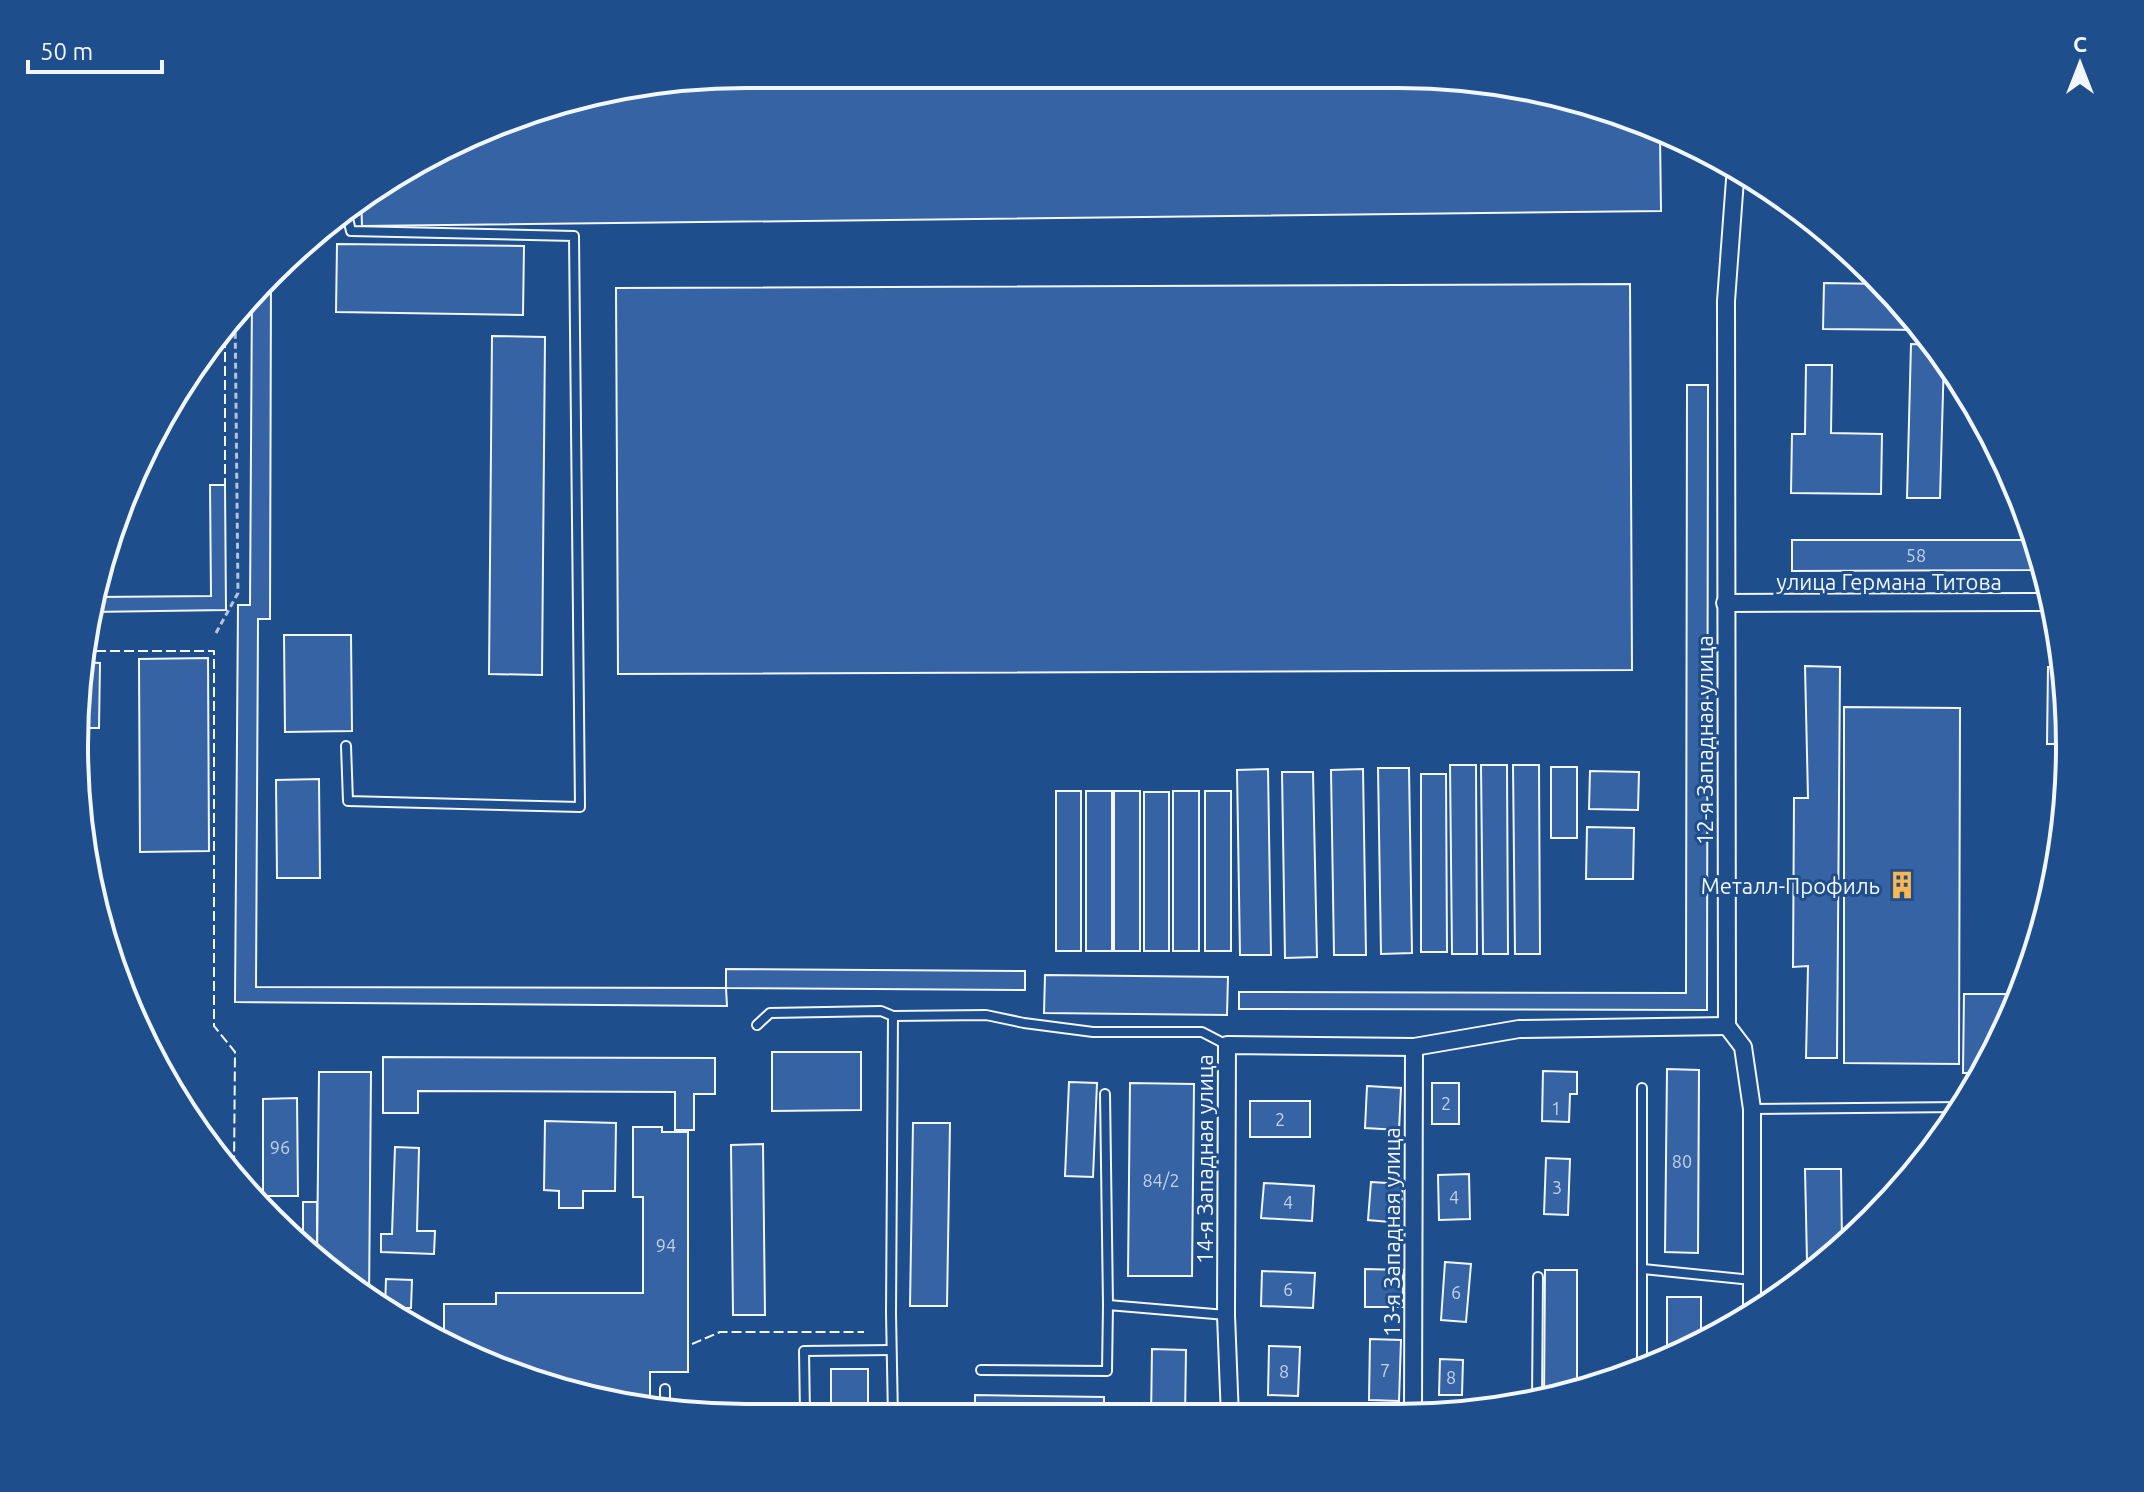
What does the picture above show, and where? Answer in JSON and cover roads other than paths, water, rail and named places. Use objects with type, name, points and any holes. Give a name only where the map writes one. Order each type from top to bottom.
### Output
[{"type":"street","name":"12-я Западная улица","points":[[1735,181],[1726,301],[1727,1026],[1743,1047],[1752,1109],[1752,1300]]},
{"type":"street","name":"улица Германа Титова","points":[[1725,603],[2040,602]]},
{"type":"street","points":[[1227,1045],[1414,1047],[1519,1029],[1727,1026]]},
{"type":"street","name":"14-я Западная улица","points":[[1227,1045],[1226,1315],[1229,1404]]},
{"type":"street","name":"13-я Западная улица","points":[[1413,1404],[1414,1047]]},
{"type":"lane","points":[[346,746],[348,801],[580,807],[574,236],[351,231],[349,221]]},
{"type":"lane","name":"14-я Западная улица","points":[[757,1025],[770,1013],[881,1011],[893,1016],[986,1015],[1093,1032],[1202,1032],[1227,1045]]},
{"type":"lane","points":[[893,1016],[893,1404]]},
{"type":"lane","points":[[1642,1088],[1642,1357]]},
{"type":"lane","points":[[981,1370],[1107,1371],[1105,1094]]},
{"type":"lane","points":[[1752,1109],[1948,1107]]},
{"type":"lane","points":[[1643,1269],[1752,1280]]},
{"type":"lane","points":[[1537,1389],[1538,1277]]},
{"type":"lane","points":[[1108,1305],[1226,1315]]},
{"type":"lane","points":[[805,1404],[804,1351],[891,1350]]},
{"type":"lane","points":[[665,1389],[665,1399]]},
{"type":"place","name":"Металл-Профиль","points":[[1902,885]]}]
